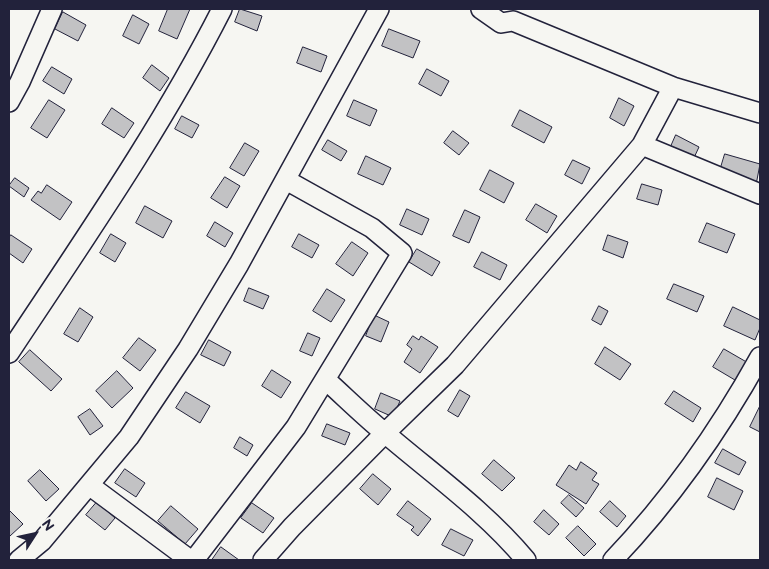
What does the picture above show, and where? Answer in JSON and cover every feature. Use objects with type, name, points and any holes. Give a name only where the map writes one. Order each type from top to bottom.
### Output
[{"type":"street","points":[[9,102],[20,82],[52,9]]},
{"type":"street","points":[[9,354],[129,172],[222,9]]},
{"type":"street","points":[[19,560],[42,541],[129,437],[188,349],[239,264],[379,9]]},
{"type":"street","points":[[481,9],[501,23],[513,21],[673,87],[760,114]]},
{"type":"street","points":[[263,560],[384,433],[455,366],[642,145],[673,87]]},
{"type":"street","points":[[642,145],[760,194]]},
{"type":"street","points":[[194,560],[296,427],[402,253],[372,228],[286,180]]},
{"type":"street","points":[[613,560],[670,496],[740,393],[760,357]]},
{"type":"street","points":[[326,380],[384,433],[460,494],[506,536],[526,560]]},
{"type":"street","points":[[89,485],[190,560]]},
{"type":"building","points":[[168,9],[190,9],[177,39],[159,31]]},
{"type":"building","points":[[240,9],[262,16],[257,31],[235,22]]},
{"type":"building","points":[[63,12],[86,25],[78,41],[55,29]]},
{"type":"building","points":[[133,15],[149,24],[139,44],[123,36]]},
{"type":"building","points":[[389,29],[420,41],[413,58],[382,46]]},
{"type":"building","points":[[303,47],[327,56],[321,72],[297,63]]},
{"type":"building","points":[[152,65],[169,78],[160,91],[143,78]]},
{"type":"building","points":[[52,67],[72,79],[64,94],[43,81]]},
{"type":"building","points":[[427,69],[449,81],[441,96],[419,84]]},
{"type":"building","points":[[619,98],[634,106],[624,126],[610,118]]},
{"type":"building","points":[[49,100],[65,110],[47,138],[31,128]]},
{"type":"building","points":[[354,100],[377,110],[370,126],[347,116]]},
{"type":"building","points":[[112,108],[134,123],[124,138],[102,124]]},
{"type":"building","points":[[520,110],[552,127],[544,143],[512,126]]},
{"type":"building","points":[[182,116],[199,125],[192,138],[175,129]]},
{"type":"building","points":[[453,131],[469,143],[459,155],[444,143]]},
{"type":"building","points":[[676,135],[699,147],[692,162],[669,151]]},
{"type":"building","points":[[328,140],[347,151],[341,161],[322,150]]},
{"type":"building","points":[[245,143],[259,151],[244,176],[230,168]]},
{"type":"building","points":[[725,154],[760,164],[756,185],[719,174]]},
{"type":"building","points":[[366,156],[391,168],[383,185],[358,174]]},
{"type":"building","points":[[573,160],[590,168],[582,184],[565,175]]},
{"type":"building","points":[[490,170],[514,183],[504,203],[480,190]]},
{"type":"building","points":[[225,177],[240,186],[227,208],[211,198]]},
{"type":"building","points":[[15,178],[29,188],[24,197],[9,186]]},
{"type":"building","points":[[642,184],[662,190],[658,205],[637,199]]},
{"type":"building","points":[[47,185],[72,202],[60,220],[31,200],[38,191],[41,193]]},
{"type":"building","points":[[536,204],[557,216],[547,233],[526,220]]},
{"type":"building","points":[[145,206],[172,221],[163,238],[136,223]]},
{"type":"building","points":[[407,209],[429,219],[422,235],[400,225]]},
{"type":"building","points":[[465,210],[480,217],[469,243],[453,236]]},
{"type":"building","points":[[215,222],[233,233],[225,247],[207,236]]},
{"type":"building","points":[[707,223],[735,234],[727,253],[699,242]]},
{"type":"building","points":[[111,234],[126,243],[115,262],[100,253]]},
{"type":"building","points":[[299,234],[319,245],[312,258],[292,247]]},
{"type":"building","points":[[11,235],[32,249],[23,263],[9,253],[9,238]]},
{"type":"building","points":[[608,235],[628,242],[623,258],[603,250]]},
{"type":"building","points":[[352,242],[368,253],[353,276],[336,264]]},
{"type":"building","points":[[417,249],[440,262],[432,276],[409,262]]},
{"type":"building","points":[[482,252],[507,265],[500,280],[474,267]]},
{"type":"building","points":[[674,284],[704,296],[697,312],[667,299]]},
{"type":"building","points":[[249,288],[269,296],[263,309],[244,301]]},
{"type":"building","points":[[327,289],[345,300],[331,322],[313,311]]},
{"type":"building","points":[[599,306],[608,311],[601,325],[592,320]]},
{"type":"building","points":[[733,307],[760,320],[760,328],[755,340],[724,326]]},
{"type":"building","points":[[80,308],[93,317],[78,342],[64,334]]},
{"type":"building","points":[[374,315],[389,322],[381,342],[366,336]]},
{"type":"building","points":[[308,333],[320,338],[312,356],[300,351]]},
{"type":"building","points":[[413,336],[419,340],[421,336],[438,347],[420,373],[404,362],[412,349],[407,345]]},
{"type":"building","points":[[139,338],[156,350],[140,371],[123,358]]},
{"type":"building","points":[[209,340],[231,352],[224,366],[201,355]]},
{"type":"building","points":[[605,347],[631,364],[620,380],[595,364]]},
{"type":"building","points":[[724,349],[750,364],[740,383],[713,367]]},
{"type":"building","points":[[30,350],[62,379],[51,391],[19,362]]},
{"type":"building","points":[[272,370],[291,382],[281,398],[262,386]]},
{"type":"building","points":[[117,371],[133,388],[112,408],[96,391]]},
{"type":"building","points":[[460,390],[470,396],[458,417],[448,411]]},
{"type":"building","points":[[674,391],[701,408],[693,422],[665,404]]},
{"type":"building","points":[[186,392],[210,406],[200,423],[176,408]]},
{"type":"building","points":[[381,393],[400,401],[393,417],[375,409]]},
{"type":"building","points":[[760,406],[760,432],[750,427]]},
{"type":"building","points":[[90,409],[103,426],[90,435],[78,417]]},
{"type":"building","points":[[327,424],[350,433],[345,445],[322,436]]},
{"type":"building","points":[[240,437],[253,445],[247,456],[234,448]]},
{"type":"building","points":[[723,449],[746,462],[739,475],[715,463]]},
{"type":"building","points":[[494,460],[515,478],[502,491],[482,474]]},
{"type":"building","points":[[581,462],[597,473],[592,480],[599,484],[586,504],[556,485],[569,465],[576,470]]},
{"type":"building","points":[[125,469],[145,483],[136,497],[115,483]]},
{"type":"building","points":[[40,470],[59,489],[46,501],[28,481]]},
{"type":"building","points":[[373,474],[391,489],[378,505],[360,489]]},
{"type":"building","points":[[717,478],[743,491],[734,510],[708,497]]},
{"type":"building","points":[[569,495],[584,508],[576,517],[561,503]]},
{"type":"building","points":[[408,501],[431,519],[418,536],[411,530],[414,527],[397,515]]},
{"type":"building","points":[[610,501],[626,516],[617,527],[600,512]]},
{"type":"building","points":[[97,502],[115,518],[105,530],[86,515]]},
{"type":"building","points":[[252,503],[274,518],[263,533],[241,518]]},
{"type":"building","points":[[171,506],[198,529],[185,544],[158,521]]},
{"type":"building","points":[[9,510],[23,524],[10,536],[9,535]]},
{"type":"building","points":[[544,510],[559,524],[549,535],[534,522]]},
{"type":"building","points":[[578,526],[596,544],[584,556],[566,538]]},
{"type":"building","points":[[451,529],[473,540],[464,556],[442,545]]},
{"type":"building","points":[[221,547],[239,560],[212,560]]}]
